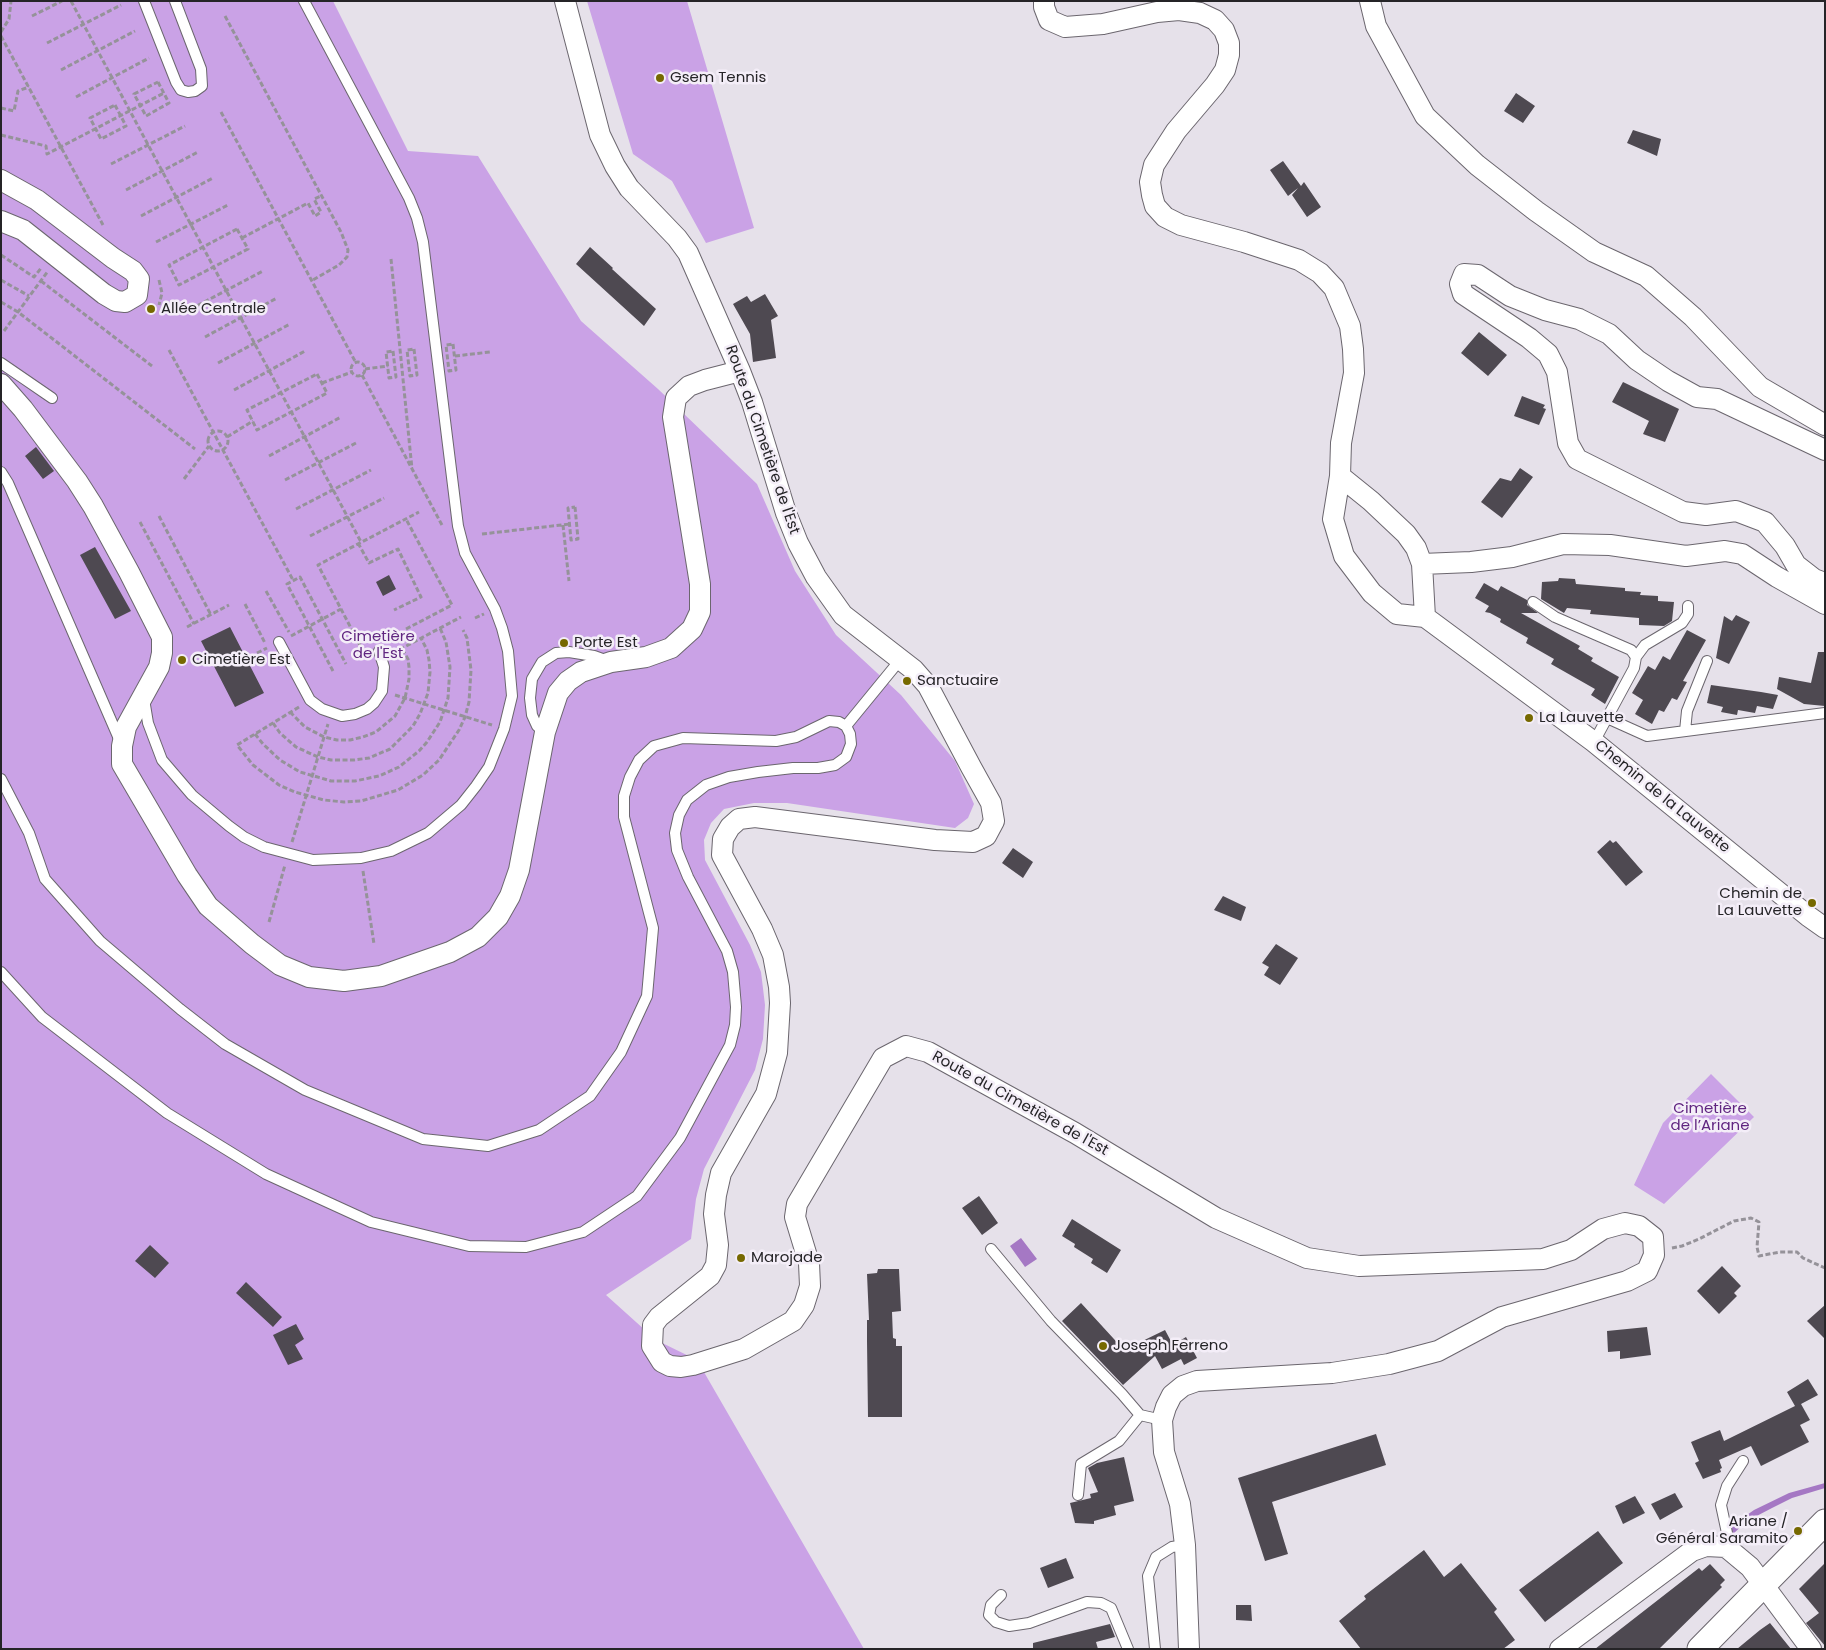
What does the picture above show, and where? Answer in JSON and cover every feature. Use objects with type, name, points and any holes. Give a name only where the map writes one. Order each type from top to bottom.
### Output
[{"type":"street","name":"Route du Cimetière de l'Est","points":[[565,1],[600,136],[615,166],[629,188],[677,238],[688,253],[752,402],[786,513],[798,543],[816,577],[843,615],[914,670],[928,686],[970,767],[992,803],[994,821],[986,836],[974,842],[935,840],[755,817],[739,819],[730,827],[723,839],[722,855],[762,929],[773,955],[780,1003],[777,1052],[766,1094],[721,1173],[714,1214],[718,1244],[716,1265],[710,1276],[659,1317],[653,1325],[652,1346],[662,1362],[670,1366],[693,1366],[744,1349],[793,1321],[804,1305],[810,1286],[809,1263],[795,1217],[797,1204],[883,1058],[906,1046],[928,1052],[1075,1133],[1216,1218],[1307,1258],[1359,1266],[1543,1260],[1571,1250],[1603,1229],[1625,1223],[1639,1226],[1653,1237],[1654,1251]]},
{"type":"street","name":"Chemin de la Lauvette","points":[[1044,1],[1049,20],[1065,27],[1103,24],[1157,12],[1179,10],[1200,13],[1215,20],[1224,30],[1229,42],[1229,55],[1225,70],[1215,85],[1176,131],[1154,165],[1150,182],[1155,206],[1164,217],[1181,225],[1244,242],[1299,260],[1320,273],[1334,288],[1350,326],[1354,373],[1341,443],[1340,476],[1334,519],[1344,556],[1372,593],[1397,614],[1424,617],[1594,742],[1825,928]]},
{"type":"street","points":[[1370,1],[1376,26],[1425,116],[1477,165],[1536,211],[1594,252],[1646,276],[1693,317],[1760,387],[1825,425]]},
{"type":"street","points":[[1,180],[37,200],[133,271],[139,279],[137,295],[125,302],[116,301],[104,294],[23,230],[1,221]]},
{"type":"street","points":[[1825,450],[1717,399],[1697,397],[1668,381],[1637,360],[1609,334],[1579,318],[1545,310],[1510,296],[1478,275],[1464,274],[1460,284],[1463,294],[1529,338],[1548,354],[1557,372],[1568,442],[1577,459],[1683,512],[1706,515],[1736,512],[1765,522],[1785,546],[1796,565],[1814,579],[1825,583]]},
{"type":"street","points":[[1,384],[23,409],[88,497],[162,637],[162,653],[159,666],[126,728],[122,746],[122,764],[187,875],[208,906],[252,944],[280,965],[309,977],[344,981],[381,976],[450,952],[478,937],[498,917],[510,896],[519,870],[545,732],[558,693],[568,681],[581,672],[611,662],[646,657],[671,648],[692,629],[700,612],[700,584],[673,417],[676,398],[689,386],[740,371]]},
{"type":"street","points":[[1340,476],[1371,501],[1406,534],[1416,548],[1422,564],[1424,617]]},
{"type":"street","points":[[1422,564],[1471,562],[1512,557],[1563,544],[1610,545],[1686,556],[1726,551],[1742,554],[1777,577],[1825,604]]},
{"type":"street","points":[[1190,1649],[1185,1545],[1180,1504],[1164,1452],[1162,1420],[1172,1395],[1182,1386],[1197,1381],[1332,1373],[1389,1364],[1438,1352],[1502,1317],[1627,1281],[1647,1271],[1654,1251]]},
{"type":"street","points":[[1700,1649],[1825,1522]]},
{"type":"street","points":[[1560,1649],[1692,1551],[1706,1546],[1726,1547],[1750,1567],[1811,1649]]},
{"type":"lane","points":[[144,1],[176,82],[181,90],[195,91],[202,86],[201,69],[175,1]]},
{"type":"lane","points":[[143,696],[148,723],[162,760],[192,795],[244,837],[264,847],[288,855],[313,860],[361,858],[391,851],[428,833],[445,820],[461,804],[489,767],[504,729],[512,696],[508,651],[502,628],[495,609],[473,569],[461,542],[423,242],[417,218],[409,198],[304,1]]},
{"type":"lane","points":[[1,364],[52,398]]},
{"type":"lane","points":[[1,472],[12,492],[122,746]]},
{"type":"lane","points":[[1533,602],[1555,617],[1631,650],[1636,657]]},
{"type":"lane","points":[[1594,742],[1634,668],[1636,657],[1645,645],[1682,623],[1688,614],[1688,606]]},
{"type":"lane","points":[[279,642],[310,700],[322,710],[342,716],[355,714],[367,709],[374,703],[382,691],[384,677],[381,655]]},
{"type":"lane","points":[[545,732],[537,726],[532,715],[530,698],[532,679],[542,662],[556,653],[569,652],[594,656],[611,662]]},
{"type":"lane","points":[[846,726],[900,660]]},
{"type":"lane","points":[[1685,731],[1687,711],[1708,661]]},
{"type":"lane","points":[[1608,718],[1647,736],[1825,713]]},
{"type":"lane","points":[[1,779],[29,833],[45,879],[100,941],[180,1009],[225,1044],[305,1090],[423,1139],[488,1146],[539,1130],[590,1096],[621,1052],[647,996],[653,928],[624,817],[624,796],[639,760],[654,746],[683,738],[776,742],[796,737],[829,721],[839,722],[846,726],[850,734],[851,744],[846,757],[835,765],[758,772],[729,777],[706,785],[687,800],[678,815],[675,833],[677,850],[688,877],[727,951],[733,972],[736,1006],[735,1025],[730,1045],[680,1138],[637,1196],[583,1232],[526,1247],[470,1246],[371,1222],[266,1174],[167,1113],[42,1017],[1,972]]},
{"type":"lane","points":[[991,1249],[1050,1321],[1122,1394],[1140,1416],[1162,1420]]},
{"type":"lane","points":[[1078,1495],[1081,1464],[1118,1441],[1140,1416]]},
{"type":"lane","points":[[1726,1547],[1727,1533],[1721,1505],[1727,1486],[1743,1462]]},
{"type":"lane","points":[[1155,1649],[1148,1576],[1156,1556],[1172,1547],[1185,1545]]},
{"type":"lane","points":[[1001,1595],[991,1605],[989,1615],[996,1622],[1009,1626],[1029,1623],[1087,1602],[1101,1602],[1111,1608],[1128,1649]]},
{"type":"path","points":[[11,1],[9,19],[1,34],[107,232]]},
{"type":"path","points":[[32,16],[62,1]]},
{"type":"path","points":[[71,1],[333,490],[369,563],[398,549],[422,597],[394,610]]},
{"type":"path","points":[[47,43],[121,5]]},
{"type":"path","points":[[225,16],[341,232],[348,250],[347,257],[339,265],[311,281]]},
{"type":"path","points":[[61,70],[135,31]]},
{"type":"path","points":[[76,97],[149,58]]},
{"type":"path","points":[[158,82],[169,104],[146,116],[140,105],[134,94],[158,82]]},
{"type":"path","points":[[1,108],[14,111],[18,91],[29,87]]},
{"type":"path","points":[[1,135],[46,146],[47,154],[164,93]]},
{"type":"path","points":[[115,105],[126,126],[101,139],[96,128],[90,118],[115,105]]},
{"type":"path","points":[[220,112],[356,363]]},
{"type":"path","points":[[112,164],[185,126]]},
{"type":"path","points":[[126,190],[198,152]]},
{"type":"path","points":[[141,216],[213,178]]},
{"type":"path","points":[[242,238],[308,203],[315,216],[322,212],[314,200],[321,196]]},
{"type":"path","points":[[156,242],[228,205]]},
{"type":"path","points":[[237,229],[242,238],[248,249],[179,285],[169,265],[237,229]]},
{"type":"path","points":[[4,331],[58,258]]},
{"type":"path","points":[[391,259],[412,469]]},
{"type":"path","points":[[191,309],[263,271]]},
{"type":"path","points":[[159,278],[162,293],[159,305]]},
{"type":"path","points":[[1,280],[30,296]]},
{"type":"path","points":[[41,281],[152,366]]},
{"type":"path","points":[[206,336],[277,298]]},
{"type":"path","points":[[1,302],[18,312],[195,449]]},
{"type":"path","points":[[218,363],[290,324]]},
{"type":"path","points":[[414,349],[417,375],[410,376],[408,363],[407,350],[414,349]]},
{"type":"path","points":[[169,350],[293,580]]},
{"type":"path","points":[[393,351],[396,377],[389,378],[388,366],[386,352],[393,351]]},
{"type":"path","points":[[234,390],[306,352]]},
{"type":"path","points":[[455,356],[490,352]]},
{"type":"path","points":[[362,375],[356,376],[352,372],[352,366],[356,363],[362,363],[365,368]]},
{"type":"path","points":[[395,365],[408,363]]},
{"type":"path","points":[[365,368],[388,366]]},
{"type":"path","points":[[362,375],[365,368]]},
{"type":"path","points":[[322,384],[352,372]]},
{"type":"path","points":[[316,374],[322,384],[327,393],[258,430],[247,410],[316,374]]},
{"type":"path","points":[[362,375],[448,536],[453,540],[461,542]]},
{"type":"path","points":[[268,456],[341,417]]},
{"type":"path","points":[[227,437],[252,421]]},
{"type":"path","points":[[184,479],[210,446],[209,438],[214,433],[221,432],[227,437]]},
{"type":"path","points":[[210,446],[217,451],[223,450],[227,444],[227,437]]},
{"type":"path","points":[[284,480],[356,443]]},
{"type":"path","points":[[296,509],[371,470]]},
{"type":"path","points":[[310,536],[384,498]]},
{"type":"path","points":[[575,507],[578,540],[571,540],[570,524],[568,508],[575,507]]},
{"type":"path","points":[[364,654],[318,565],[419,512]]},
{"type":"path","points":[[159,516],[211,615]]},
{"type":"path","points":[[406,519],[452,605],[406,629]]},
{"type":"path","points":[[140,522],[194,624]]},
{"type":"path","points":[[482,534],[570,524]]},
{"type":"path","points":[[563,525],[569,581]]},
{"type":"path","points":[[333,671],[287,584],[293,580],[300,577],[346,664]]},
{"type":"path","points":[[187,627],[229,605]]},
{"type":"path","points":[[257,653],[341,609]]},
{"type":"path","points":[[381,655],[421,638],[461,617]]},
{"type":"path","points":[[255,734],[280,760],[300,772],[331,781],[355,781],[388,773],[399,767],[423,747],[435,730],[450,690],[450,666],[446,642],[440,628]]},
{"type":"path","points":[[310,700],[237,745],[253,765],[279,785],[306,796],[344,802],[361,801],[398,790],[423,775],[439,760],[459,730],[465,717],[469,702],[471,670],[463,630]]},
{"type":"path","points":[[273,723],[280,733],[296,747],[318,757],[331,760],[368,758],[390,749],[413,726],[428,693],[430,672],[427,650],[421,638]]},
{"type":"path","points":[[382,691],[504,729]]},
{"type":"path","points":[[269,922],[331,714]]},
{"type":"path","points":[[361,858],[374,944]]},
{"type":"path","points":[[1654,1251],[1682,1246],[1734,1221],[1751,1218],[1759,1222],[1757,1247],[1759,1256],[1780,1252],[1797,1252],[1803,1258],[1825,1268]]},
{"type":"green space","name":"Cimetière de l'Est","points":[[1,1],[333,1],[408,151],[478,156],[581,321],[658,389],[757,484],[795,571],[836,635],[901,695],[955,761],[974,804],[968,818],[955,828],[787,803],[754,803],[724,809],[711,823],[704,840],[705,860],[750,945],[761,972],[765,1005],[763,1039],[755,1070],[704,1169],[696,1199],[691,1239],[606,1295],[656,1340],[697,1360],[864,1649],[1,1649]]},
{"type":"green space","name":"Gsem Tennis","points":[[587,1],[687,1],[754,228],[706,243],[672,181],[633,154]]},
{"type":"green space","name":"Cimetière de l’Ariane","points":[[1711,1074],[1754,1117],[1664,1204],[1634,1185],[1663,1123]]},
{"type":"shaded area","points":[[1021,1238],[1037,1259],[1025,1267],[1010,1246]]},
{"type":"shaded area","points":[[1825,1483],[1825,1488],[1792,1498],[1747,1521],[1733,1534],[1730,1527],[1754,1510],[1789,1493]]},
{"type":"building","points":[[1516,93],[1535,106],[1523,123],[1504,111]]},
{"type":"building","points":[[1633,130],[1661,139],[1657,156],[1627,143]]},
{"type":"building","points":[[1283,161],[1301,186],[1304,182],[1321,207],[1307,217],[1292,195],[1298,188],[1288,196],[1270,170]]},
{"type":"building","points":[[590,247],[656,309],[644,326],[576,264]]},
{"type":"building","points":[[765,294],[778,316],[771,320],[776,358],[753,362],[750,334],[733,304],[747,296],[751,302]]},
{"type":"building","points":[[1479,332],[1507,355],[1488,376],[1461,353]]},
{"type":"building","points":[[1623,382],[1679,409],[1665,442],[1643,434],[1649,421],[1612,402]]},
{"type":"building","points":[[1522,396],[1545,405],[1543,408],[1546,409],[1539,425],[1514,416]]},
{"type":"building","points":[[36,447],[54,471],[43,479],[25,456]]},
{"type":"building","points":[[1520,468],[1533,477],[1502,518],[1481,502],[1500,478],[1511,481]]},
{"type":"building","points":[[95,547],[131,611],[115,619],[80,555]]},
{"type":"building","points":[[389,575],[396,589],[383,596],[376,582]]},
{"type":"building","points":[[1559,578],[1575,579],[1576,584],[1625,588],[1625,591],[1641,592],[1640,595],[1658,596],[1658,601],[1674,602],[1672,621],[1664,626],[1639,625],[1639,618],[1590,614],[1591,610],[1567,608],[1564,613],[1541,599],[1542,582],[1558,581]]},
{"type":"building","points":[[1484,583],[1498,591],[1501,586],[1527,600],[1527,605],[1538,613],[1521,613],[1580,646],[1578,649],[1593,658],[1591,661],[1619,677],[1605,704],[1591,695],[1595,689],[1551,664],[1554,659],[1526,643],[1528,638],[1500,622],[1501,619],[1485,612],[1489,606],[1475,598]]},
{"type":"building","points":[[1736,615],[1750,622],[1729,664],[1716,658],[1724,616],[1732,621]]},
{"type":"building","points":[[230,627],[264,693],[235,707],[201,641]]},
{"type":"building","points":[[1687,630],[1706,640],[1683,681],[1687,682],[1677,700],[1672,698],[1664,712],[1659,710],[1652,724],[1635,714],[1643,700],[1632,693],[1648,666],[1655,670],[1663,656],[1670,660]]},
{"type":"building","points":[[1818,652],[1825,652],[1825,706],[1804,704],[1777,689],[1779,677],[1811,683]]},
{"type":"building","points":[[1711,685],[1778,695],[1773,709],[1757,706],[1755,713],[1738,710],[1737,715],[1721,712],[1723,707],[1707,703]]},
{"type":"building","points":[[1610,840],[1613,843],[1616,841],[1643,872],[1626,886],[1597,852]]},
{"type":"building","points":[[1013,848],[1033,862],[1023,878],[1002,863]]},
{"type":"building","points":[[1223,896],[1246,907],[1241,921],[1214,910]]},
{"type":"building","points":[[1276,944],[1298,958],[1280,985],[1264,975],[1269,967],[1262,963]]},
{"type":"building","points":[[979,1196],[998,1223],[982,1235],[962,1208]]},
{"type":"building","points":[[1072,1219],[1121,1250],[1107,1273],[1091,1263],[1093,1259],[1074,1247],[1075,1244],[1062,1236]]},
{"type":"building","points":[[150,1245],[169,1263],[155,1278],[135,1261]]},
{"type":"building","points":[[1722,1266],[1741,1286],[1734,1293],[1737,1296],[1719,1314],[1697,1291]]},
{"type":"building","points":[[878,1269],[899,1269],[901,1311],[892,1312],[893,1338],[896,1339],[896,1346],[902,1346],[902,1417],[868,1417],[867,1320],[869,1320],[867,1274],[877,1273]]},
{"type":"building","points":[[246,1282],[282,1317],[273,1327],[236,1293]]},
{"type":"building","points":[[1081,1303],[1124,1350],[1165,1330],[1173,1345],[1186,1337],[1197,1358],[1184,1365],[1181,1359],[1162,1369],[1155,1356],[1123,1385],[1062,1321]]},
{"type":"building","points":[[1825,1305],[1825,1339],[1807,1321]]},
{"type":"building","points":[[296,1324],[304,1339],[295,1345],[303,1359],[288,1365],[273,1335]]},
{"type":"building","points":[[1647,1327],[1651,1355],[1620,1359],[1620,1351],[1608,1352],[1607,1331]]},
{"type":"building","points":[[1808,1379],[1818,1395],[1801,1404],[1810,1420],[1800,1425],[1809,1442],[1761,1466],[1751,1446],[1719,1460],[1722,1468],[1720,1469],[1721,1472],[1703,1479],[1695,1463],[1699,1461],[1691,1442],[1720,1430],[1724,1441],[1795,1406],[1787,1392]]},
{"type":"building","points":[[1376,1434],[1386,1465],[1272,1502],[1288,1554],[1265,1561],[1238,1478]]},
{"type":"building","points":[[1124,1457],[1134,1501],[1114,1506],[1116,1515],[1094,1521],[1094,1524],[1075,1523],[1070,1503],[1091,1498],[1090,1494],[1098,1492],[1088,1468],[1097,1463]]},
{"type":"building","points":[[1675,1493],[1683,1507],[1660,1520],[1651,1504]]},
{"type":"building","points":[[1635,1496],[1645,1513],[1623,1524],[1615,1506]]},
{"type":"building","points":[[1598,1531],[1623,1563],[1545,1622],[1519,1590]]},
{"type":"building","points":[[1424,1550],[1444,1577],[1461,1563],[1497,1609],[1494,1612],[1515,1640],[1503,1649],[1361,1649],[1339,1621],[1366,1599],[1364,1596]]},
{"type":"building","points":[[1066,1558],[1074,1578],[1048,1588],[1040,1568]]},
{"type":"building","points":[[1825,1563],[1825,1646],[1806,1623],[1819,1613],[1799,1589]]},
{"type":"building","points":[[1710,1564],[1725,1580],[1720,1585],[1722,1587],[1659,1649],[1595,1649],[1699,1568],[1702,1571]]},
{"type":"building","points":[[1236,1605],[1251,1605],[1252,1621],[1236,1620]]},
{"type":"building","points":[[1770,1623],[1791,1649],[1737,1649],[1760,1630]]},
{"type":"building","points":[[1110,1624],[1115,1637],[1096,1642],[1098,1649],[1033,1649],[1033,1643]]},
{"type":"place","name":"Gsem Tennis","points":[[660,78]]},
{"type":"place","name":"Allée Centrale","points":[[151,309]]},
{"type":"place","name":"Porte Est","points":[[564,643]]},
{"type":"place","name":"Cimetière Est","points":[[182,660]]},
{"type":"place","name":"Sanctuaire","points":[[907,681]]},
{"type":"place","name":"La Lauvette","points":[[1529,718]]},
{"type":"place","name":"Chemin de La Lauvette","points":[[1812,903]]},
{"type":"place","name":"Marojade","points":[[741,1258]]},
{"type":"place","name":"Joseph Ferreno","points":[[1103,1346]]},
{"type":"place","name":"Ariane / Général Saramito","points":[[1798,1531]]}]
